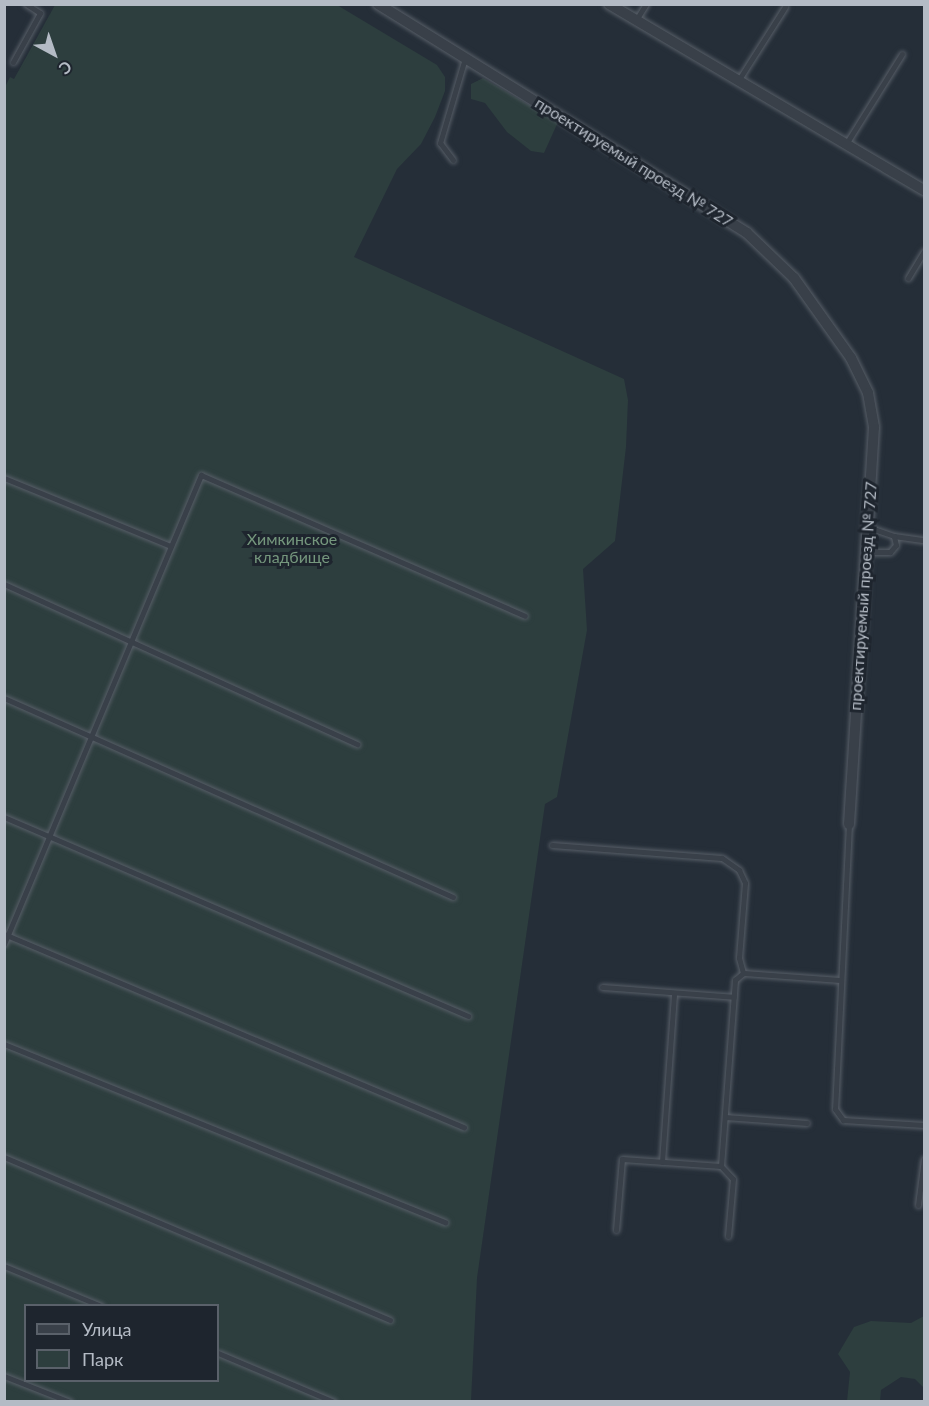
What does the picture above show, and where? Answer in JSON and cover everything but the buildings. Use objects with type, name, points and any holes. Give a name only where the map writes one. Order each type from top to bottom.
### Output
[{"type":"street","name":"проектируемый проезд № 727","points":[[378,4],[466,57],[604,147],[716,211],[747,233],[794,278],[851,358],[868,393],[874,427],[849,824]]},
{"type":"street","points":[[609,4],[924,190]]},
{"type":"lane","points":[[13,62],[40,13],[26,4]]},
{"type":"lane","points":[[636,20],[646,4]]},
{"type":"lane","points":[[738,81],[786,7]]},
{"type":"lane","points":[[846,144],[902,54]]},
{"type":"lane","points":[[453,160],[440,142],[466,57]]},
{"type":"lane","points":[[908,278],[924,251]]},
{"type":"lane","points":[[4,944],[201,475],[525,616]]},
{"type":"lane","points":[[4,478],[171,546]]},
{"type":"lane","points":[[867,526],[894,536],[924,540]]},
{"type":"lane","points":[[866,552],[890,552],[896,545],[894,536]]},
{"type":"lane","points":[[4,584],[132,640],[357,744]]},
{"type":"lane","points":[[4,698],[453,897]]},
{"type":"lane","points":[[4,817],[468,1016]]},
{"type":"lane","points":[[849,824],[835,1109],[843,1120],[924,1125]]},
{"type":"lane","points":[[552,845],[722,858],[739,870],[745,883],[740,958],[743,973]]},
{"type":"lane","points":[[6,935],[464,1127]]},
{"type":"lane","points":[[728,1236],[732,1179],[721,1166],[735,980],[743,973],[841,980]]},
{"type":"lane","points":[[602,987],[734,997]]},
{"type":"lane","points":[[662,1162],[674,993]]},
{"type":"lane","points":[[4,1044],[445,1222]]},
{"type":"lane","points":[[725,1117],[807,1123]]},
{"type":"lane","points":[[4,1157],[390,1320]]},
{"type":"lane","points":[[616,1230],[622,1159],[721,1166]]},
{"type":"lane","points":[[918,1204],[924,1159]]},
{"type":"lane","points":[[4,1266],[99,1304]]},
{"type":"lane","points":[[219,1353],[334,1401]]},
{"type":"lane","points":[[4,1376],[70,1401]]},
{"type":"green space","name":"Химкинское кладбище","points":[[55,5],[337,5],[437,65],[445,77],[445,91],[435,117],[421,144],[397,169],[354,257],[624,379],[628,400],[626,447],[615,541],[583,569],[587,630],[557,797],[545,804],[477,1278],[471,1401],[5,1402],[5,87],[10,77],[14,79]]},
{"type":"green space","points":[[483,78],[558,122],[544,153],[531,151],[507,132],[485,103],[471,99],[471,84]]},
{"type":"green space","points":[[924,1316],[924,1388],[915,1379],[901,1377],[881,1390],[880,1401],[847,1401],[850,1372],[838,1354],[854,1327],[871,1321],[911,1323]]}]
